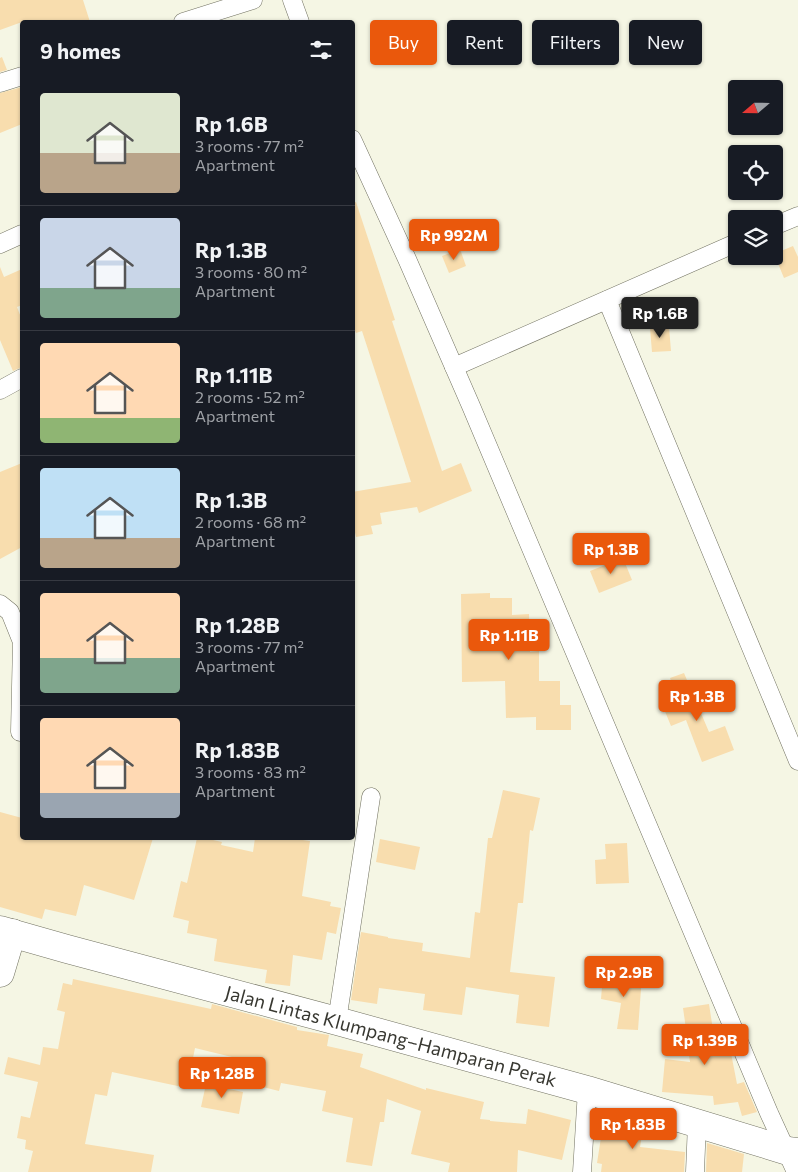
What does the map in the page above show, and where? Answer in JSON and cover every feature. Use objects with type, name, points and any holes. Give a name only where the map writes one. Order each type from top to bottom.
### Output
[{"type":"main road","name":"Jalan Lintas Klumpang–Hamparan Perak","points":[[6,932],[587,1090],[697,1122],[794,1158]]},
{"type":"main road","points":[[0,973],[6,932]]},
{"type":"street","points":[[189,20],[253,0]]},
{"type":"street","points":[[292,0],[299,20]]},
{"type":"street","points":[[0,83],[20,77]]},
{"type":"street","points":[[355,145],[454,367],[769,1113],[794,1158]]},
{"type":"street","points":[[783,222],[798,216]]},
{"type":"street","points":[[0,244],[20,235]]},
{"type":"street","points":[[454,367],[728,247]]},
{"type":"street","points":[[607,300],[798,761]]},
{"type":"street","points":[[0,390],[20,379]]},
{"type":"street","points":[[0,604],[10,612],[20,637]]},
{"type":"street","points":[[337,1021],[371,797]]},
{"type":"street","points":[[582,1172],[587,1090]]},
{"type":"street","points":[[696,1172],[697,1122]]},
{"type":"building","points":[[0,0],[83,0],[89,20],[20,20],[20,23],[0,30]]},
{"type":"building","points":[[2,57],[7,70],[0,72],[0,58]]},
{"type":"building","points":[[20,88],[20,125],[0,133],[0,93]]},
{"type":"building","points":[[355,202],[395,320],[392,321],[442,471],[461,463],[472,491],[419,513],[417,507],[380,513],[382,524],[371,526],[373,534],[356,537],[355,491],[411,482],[362,331],[356,333],[355,331]]},
{"type":"building","points":[[793,246],[798,257],[798,272],[784,278],[779,265],[783,265],[783,250]]},
{"type":"building","points":[[460,249],[466,266],[449,273],[442,256]]},
{"type":"building","points":[[0,267],[4,277],[20,270],[20,306],[17,307],[20,315],[20,368],[13,371],[0,340]]},
{"type":"building","points":[[669,327],[671,351],[652,352],[650,328]]},
{"type":"building","points":[[20,464],[20,548],[0,559],[0,472]]},
{"type":"building","points":[[623,558],[632,580],[599,593],[590,571]]},
{"type":"building","points":[[490,593],[490,598],[512,598],[512,615],[529,614],[530,652],[539,651],[539,681],[560,681],[560,705],[571,705],[571,730],[536,730],[536,717],[506,718],[505,681],[462,682],[461,594]]},
{"type":"building","points":[[684,673],[709,732],[725,726],[734,750],[702,762],[686,720],[671,726],[664,709],[680,703],[670,678]]},
{"type":"building","points":[[503,790],[540,798],[533,831],[530,830],[523,903],[518,903],[510,972],[555,977],[549,1027],[516,1023],[519,995],[466,987],[462,1015],[423,1010],[425,994],[379,988],[377,1004],[351,1000],[361,932],[423,943],[422,951],[470,958],[475,912],[480,913],[488,838],[492,838]]},
{"type":"building","points":[[0,812],[20,817],[20,840],[152,840],[134,900],[84,885],[76,916],[45,909],[42,919],[0,907]]},
{"type":"building","points":[[380,839],[420,847],[415,870],[376,862]]},
{"type":"building","points":[[197,840],[213,840],[222,842],[221,845],[253,852],[255,840],[310,841],[302,896],[331,902],[330,906],[341,908],[336,934],[327,932],[322,960],[293,955],[290,986],[265,983],[267,970],[214,961],[217,939],[187,933],[189,921],[173,917],[181,881],[187,883]]},
{"type":"building","points":[[627,843],[629,883],[596,884],[595,860],[606,859],[605,844]]},
{"type":"building","points":[[603,974],[642,976],[638,1030],[617,1029],[621,1003],[601,999]]},
{"type":"building","points":[[73,979],[211,1009],[212,1004],[297,1027],[297,1030],[329,1035],[327,1046],[363,1054],[360,1067],[426,1090],[426,1088],[484,1102],[480,1119],[526,1124],[528,1109],[571,1120],[562,1160],[518,1150],[517,1172],[448,1172],[450,1163],[411,1154],[421,1111],[387,1099],[384,1122],[380,1122],[372,1166],[346,1162],[353,1118],[322,1111],[326,1091],[281,1083],[279,1091],[231,1079],[236,1058],[195,1048],[187,1088],[112,1072],[107,1096],[95,1094],[85,1144],[154,1155],[151,1172],[28,1172],[33,1151],[25,1149],[26,1140],[17,1138],[21,1116],[30,1118],[38,1082],[4,1074],[8,1057],[40,1065],[43,1047],[58,1049],[65,1012],[57,1010],[63,983],[72,985]]},
{"type":"building","points":[[709,1004],[717,1056],[731,1053],[737,1084],[744,1082],[757,1112],[742,1116],[738,1102],[714,1105],[713,1096],[662,1092],[665,1059],[690,1062],[683,1008]]},
{"type":"building","points":[[206,1084],[243,1092],[239,1114],[201,1107]]},
{"type":"building","points":[[605,1112],[644,1124],[640,1147],[685,1152],[684,1172],[601,1172],[602,1164],[597,1163]]},
{"type":"building","points":[[707,1143],[744,1154],[742,1172],[706,1172]]}]
